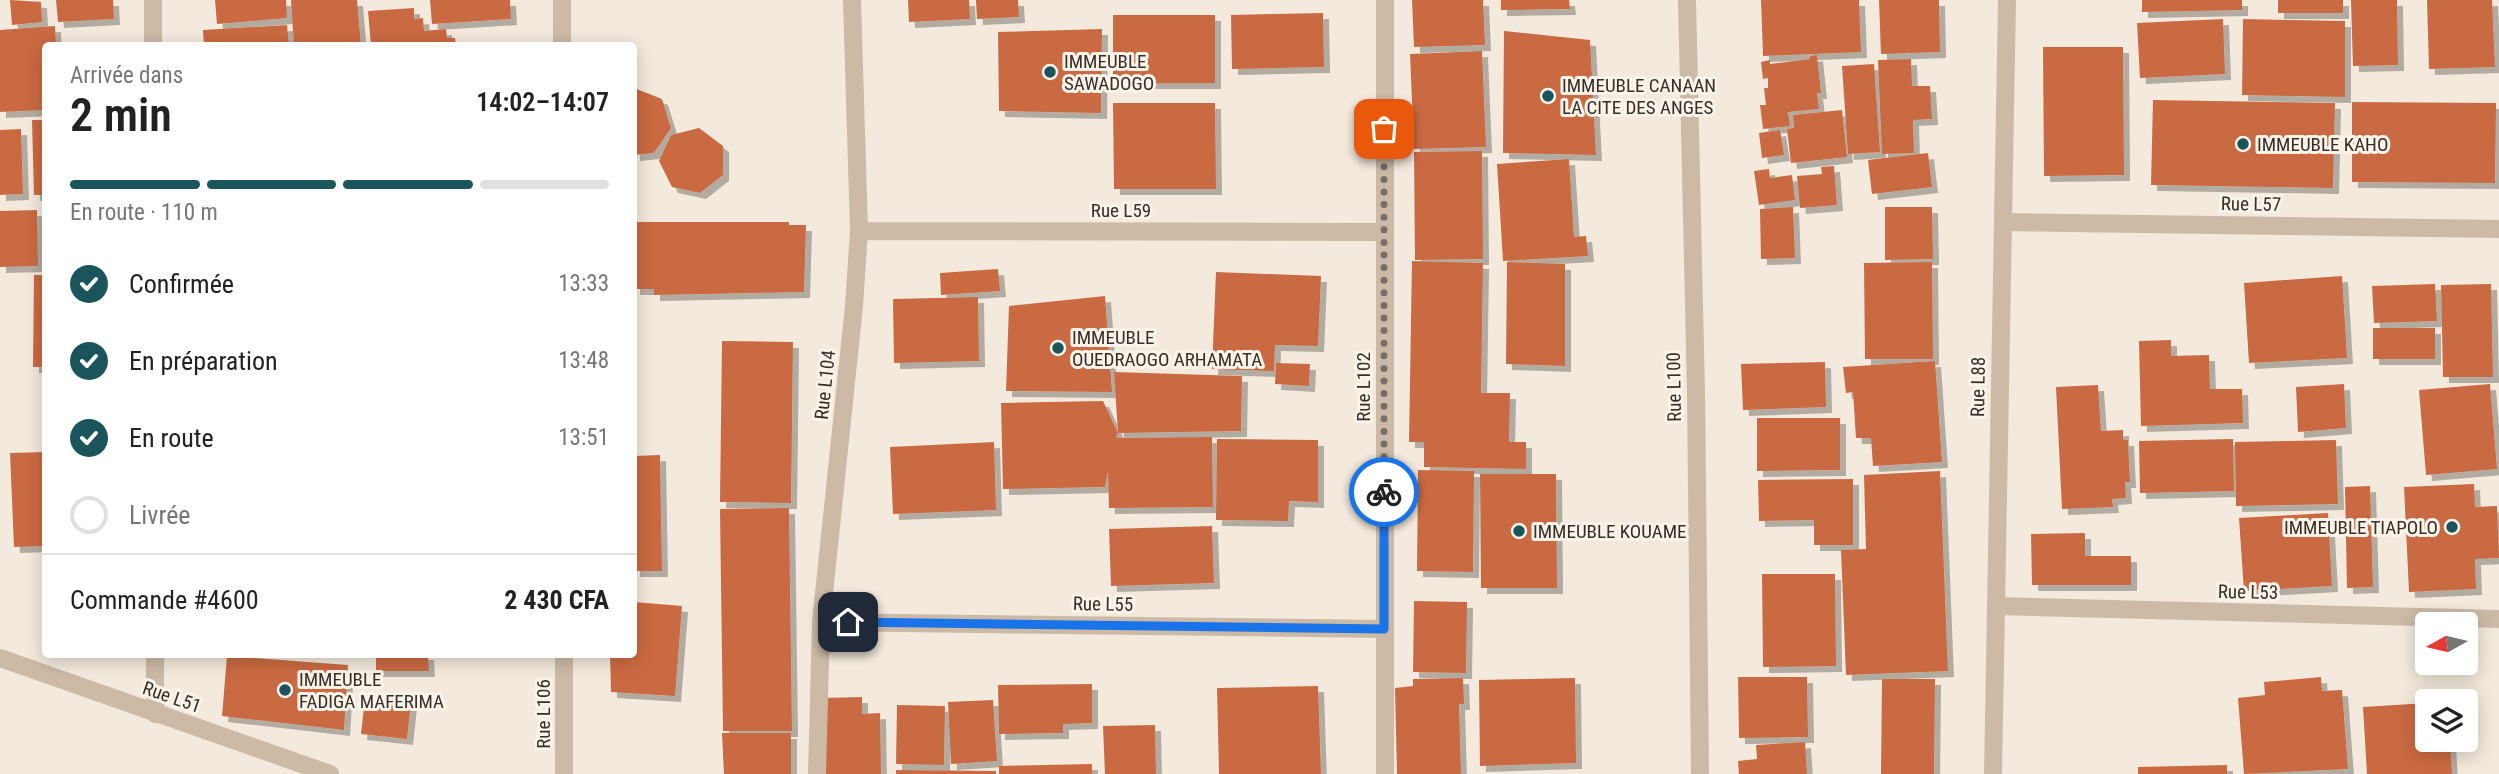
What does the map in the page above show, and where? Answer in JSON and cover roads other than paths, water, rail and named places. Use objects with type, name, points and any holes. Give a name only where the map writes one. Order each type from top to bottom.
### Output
[{"type":"street","points":[[153,0],[153,42]]},
{"type":"street","points":[[562,0],[562,42]]},
{"type":"street","name":"Rue L104","points":[[817,774],[821,622],[854,306],[859,231],[852,0]]},
{"type":"street","name":"Rue L102","points":[[1385,0],[1385,774]]},
{"type":"street","name":"Rue L100","points":[[1687,0],[1696,392],[1700,774]]},
{"type":"street","name":"Rue L88","points":[[1993,774],[2007,0]]},
{"type":"street","name":"Rue L57","points":[[2003,222],[2499,229]]},
{"type":"street","name":"Rue L59","points":[[859,231],[1383,232]]},
{"type":"street","name":"Rue L53","points":[[1997,606],[2499,619]]},
{"type":"street","name":"Rue L55","points":[[821,622],[1384,629]]},
{"type":"street","name":"Rue L51","points":[[0,658],[330,774]]},
{"type":"street","points":[[155,658],[155,714]]},
{"type":"street","name":"Rue L106","points":[[564,658],[564,774]]},
{"type":"place","name":"IMMEUBLE SAWADOGO","points":[[1050,72]]},
{"type":"place","name":"IMMEUBLE CANAAN LA CITE DES ANGES","points":[[1548,96]]},
{"type":"place","name":"IMMEUBLE KAHO","points":[[2243,144]]},
{"type":"place","name":"IMMEUBLE OUEDRAOGO ARHAMATA","points":[[1058,348]]},
{"type":"place","name":"IMMEUBLE TIAPOLO","points":[[2452,527]]},
{"type":"place","name":"IMMEUBLE KOUAME","points":[[1519,531]]},
{"type":"place","name":"IMMEUBLE FADIGA MAFERIMA","points":[[285,690]]}]
